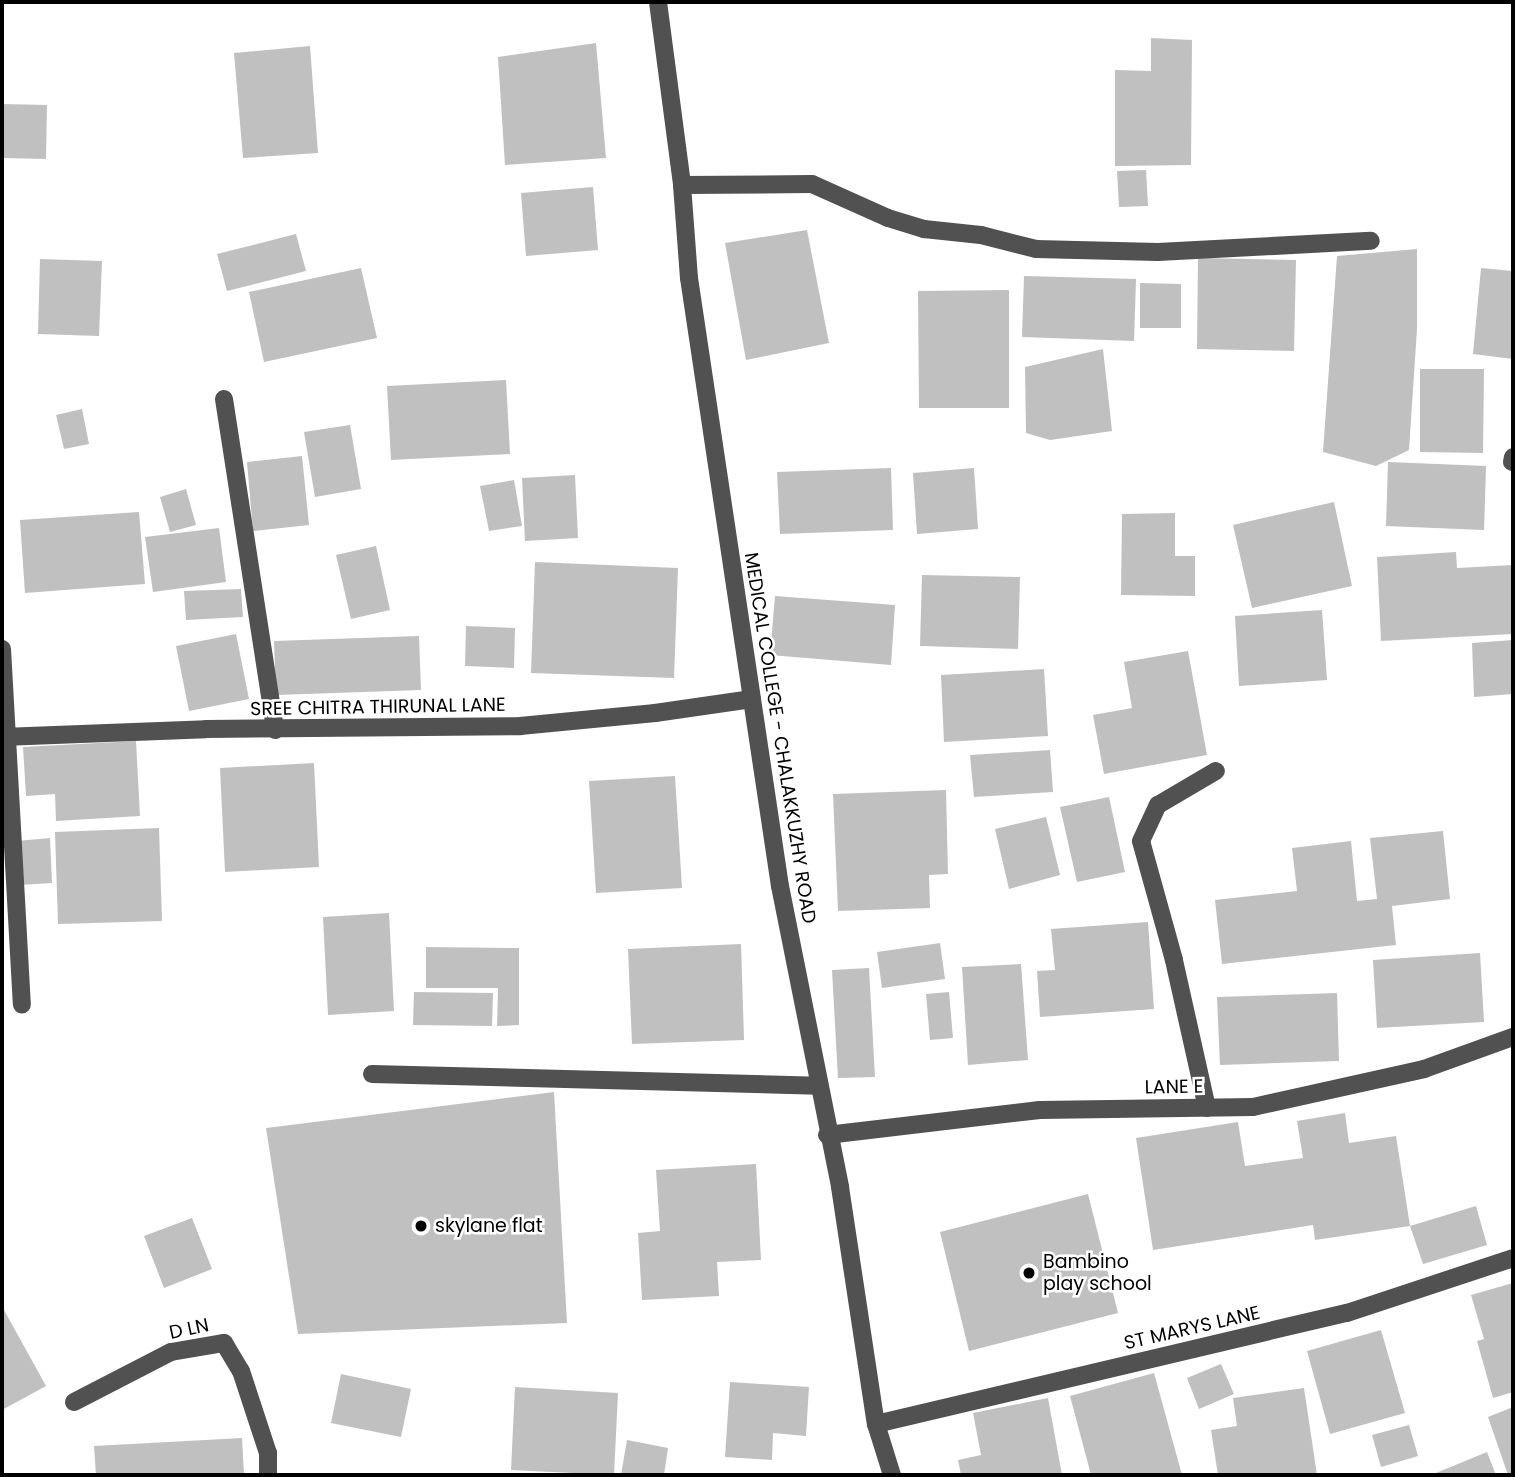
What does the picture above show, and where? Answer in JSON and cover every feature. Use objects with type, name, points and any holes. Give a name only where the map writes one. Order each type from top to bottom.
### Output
[{"type":"street","name":"MEDICAL COLLEGE - CHALAKKUZHY ROAD","points":[[658,2],[682,185],[690,278],[780,886],[827,1135],[840,1187],[876,1424],[892,1475]]},
{"type":"street","points":[[682,185],[813,184],[888,218],[924,229],[981,235],[1036,249],[1158,252],[1371,241]]},
{"type":"street","points":[[224,399],[275,730]]},
{"type":"street","points":[[2,649],[22,1004]]},
{"type":"street","name":"SREE CHITRA THIRUNAL LANE","points":[[5,736],[206,729],[520,726],[655,713],[752,699]]},
{"type":"street","points":[[1207,1108],[1174,960],[1141,841],[1158,805],[1216,771]]},
{"type":"street","name":"LANE E","points":[[827,1135],[1040,1110],[1253,1107],[1423,1069],[1513,1037]]},
{"type":"street","points":[[372,1074],[818,1086]]},
{"type":"street","name":"ST MARYS LANE","points":[[876,1424],[1347,1313],[1513,1258]]},
{"type":"street","name":"D LN","points":[[74,1402],[171,1352],[224,1343],[245,1382],[268,1453],[268,1475]]},
{"type":"building","points":[[1151,38],[1192,40],[1191,165],[1115,166],[1115,70],[1151,71]]},
{"type":"building","points":[[596,43],[606,158],[505,165],[498,57]]},
{"type":"building","points":[[310,46],[318,153],[243,158],[234,53]]},
{"type":"building","points":[[2,104],[47,105],[46,159],[2,158]]},
{"type":"building","points":[[1146,170],[1148,206],[1119,207],[1117,171]]},
{"type":"building","points":[[593,187],[598,250],[526,256],[521,193]]},
{"type":"building","points":[[807,230],[829,343],[746,360],[725,243]]},
{"type":"building","points":[[296,234],[306,271],[227,291],[217,254]]},
{"type":"building","points":[[1417,249],[1417,329],[1409,450],[1376,466],[1323,452],[1337,256]]},
{"type":"building","points":[[1198,258],[1296,260],[1294,351],[1197,349]]},
{"type":"building","points":[[40,259],[102,261],[99,336],[38,334]]},
{"type":"building","points":[[361,268],[377,338],[264,362],[249,292]]},
{"type":"building","points":[[1481,268],[1513,271],[1513,359],[1473,354]]},
{"type":"building","points":[[1024,276],[1136,279],[1134,341],[1022,337]]},
{"type":"building","points":[[1140,283],[1181,284],[1181,328],[1140,328]]},
{"type":"building","points":[[1009,290],[1009,408],[919,408],[918,291]]},
{"type":"building","points":[[1103,349],[1112,431],[1050,440],[1026,433],[1025,367]]},
{"type":"building","points":[[1420,369],[1484,369],[1483,453],[1420,452]]},
{"type":"building","points":[[506,380],[510,454],[391,460],[387,386]]},
{"type":"building","points":[[82,409],[89,444],[64,449],[56,415]]},
{"type":"building","points":[[350,425],[361,489],[315,497],[304,432]]},
{"type":"building","points":[[302,456],[309,525],[253,531],[247,462]]},
{"type":"building","points":[[1388,462],[1486,466],[1484,530],[1386,526]]},
{"type":"building","points":[[891,468],[893,530],[780,534],[777,472]]},
{"type":"building","points":[[974,468],[978,529],[917,534],[913,473]]},
{"type":"building","points":[[575,475],[578,538],[525,541],[522,478]]},
{"type":"building","points":[[514,480],[522,526],[489,531],[480,486]]},
{"type":"building","points":[[186,489],[196,525],[170,532],[160,497]]},
{"type":"building","points":[[1334,502],[1352,586],[1252,608],[1233,525]]},
{"type":"building","points":[[139,512],[145,584],[25,593],[20,520]]},
{"type":"building","points":[[1175,513],[1175,556],[1195,556],[1195,596],[1121,595],[1122,514]]},
{"type":"building","points":[[219,528],[226,582],[153,592],[145,537]]},
{"type":"building","points":[[376,546],[390,610],[351,619],[336,555]]},
{"type":"building","points":[[1456,552],[1457,568],[1513,565],[1513,634],[1381,641],[1377,557]]},
{"type":"building","points":[[535,562],[678,568],[674,678],[531,673]]},
{"type":"building","points":[[922,575],[1020,577],[1018,649],[920,646]]},
{"type":"building","points":[[241,589],[243,617],[186,620],[184,591]]},
{"type":"building","points":[[775,596],[895,605],[891,665],[770,655]]},
{"type":"building","points":[[1322,610],[1327,680],[1239,686],[1235,616]]},
{"type":"building","points":[[466,626],[515,628],[514,668],[465,666]]},
{"type":"building","points":[[236,634],[249,699],[189,711],[176,646]]},
{"type":"building","points":[[419,636],[421,690],[276,695],[274,641]]},
{"type":"building","points":[[1513,640],[1513,694],[1474,697],[1472,643]]},
{"type":"building","points":[[1188,651],[1207,755],[1104,774],[1093,715],[1132,708],[1124,662]]},
{"type":"building","points":[[1044,669],[1048,736],[944,742],[941,675]]},
{"type":"building","points":[[136,741],[140,816],[56,821],[55,794],[26,796],[23,747]]},
{"type":"building","points":[[1050,750],[1053,792],[974,797],[970,755]]},
{"type":"building","points":[[314,763],[319,867],[225,872],[220,768]]},
{"type":"building","points":[[675,776],[682,888],[596,893],[589,781]]},
{"type":"building","points":[[946,790],[948,874],[929,875],[930,908],[838,911],[833,794]]},
{"type":"building","points":[[1109,797],[1125,872],[1077,882],[1060,807]]},
{"type":"building","points":[[1046,817],[1060,875],[1009,889],[995,829]]},
{"type":"building","points":[[159,828],[162,921],[58,924],[55,832]]},
{"type":"building","points":[[1443,831],[1450,899],[1392,906],[1396,945],[1222,964],[1215,900],[1297,891],[1292,848],[1351,841],[1357,901],[1377,899],[1370,838]]},
{"type":"building","points":[[50,838],[52,883],[19,885],[16,841]]},
{"type":"building","points":[[389,913],[394,1011],[328,1015],[323,917]]},
{"type":"building","points":[[1148,922],[1154,1009],[1040,1017],[1037,971],[1055,970],[1051,929]]},
{"type":"building","points":[[940,943],[945,979],[882,988],[877,952]]},
{"type":"building","points":[[741,944],[744,1040],[632,1044],[628,949]]},
{"type":"building","points":[[426,947],[519,948],[519,1025],[497,1026],[498,988],[426,988]]},
{"type":"building","points":[[1480,953],[1484,1022],[1377,1028],[1373,960]]},
{"type":"building","points":[[1021,964],[1028,1060],[968,1065],[962,967]]},
{"type":"building","points":[[869,968],[875,1077],[838,1078],[832,970]]},
{"type":"building","points":[[414,992],[493,993],[492,1026],[413,1025]]},
{"type":"building","points":[[949,992],[953,1038],[930,1040],[926,994]]},
{"type":"building","points":[[1337,993],[1339,1061],[1220,1065],[1217,997]]},
{"type":"building","name":"skylane flat","points":[[554,1092],[567,1323],[298,1334],[266,1128]]},
{"type":"building","points":[[1345,1113],[1349,1143],[1396,1136],[1410,1226],[1315,1240],[1313,1225],[1153,1250],[1136,1138],[1238,1122],[1245,1166],[1303,1158],[1297,1121]]},
{"type":"building","points":[[756,1164],[761,1260],[717,1262],[719,1296],[642,1300],[638,1233],[660,1231],[656,1170]]},
{"type":"building","name":"Bambino play school","points":[[1088,1194],[1118,1313],[969,1351],[940,1232]]},
{"type":"building","points":[[1476,1206],[1487,1245],[1423,1264],[1410,1226]]},
{"type":"building","points":[[192,1218],[212,1269],[164,1288],[144,1236]]},
{"type":"building","points":[[1513,1283],[1513,1392],[1493,1398],[1477,1341],[1484,1339],[1471,1295]]},
{"type":"building","points":[[4,1310],[46,1386],[2,1410],[2,1311]]},
{"type":"building","points":[[1381,1330],[1405,1413],[1330,1434],[1307,1351]]},
{"type":"building","points":[[1221,1364],[1234,1394],[1199,1409],[1187,1378]]},
{"type":"building","points":[[1154,1373],[1182,1475],[1091,1475],[1070,1396]]},
{"type":"building","points":[[341,1374],[411,1389],[401,1437],[331,1423]]},
{"type":"building","points":[[730,1382],[809,1387],[806,1436],[773,1433],[772,1460],[725,1457]]},
{"type":"building","points":[[515,1387],[618,1393],[614,1475],[511,1470]]},
{"type":"building","points":[[1304,1388],[1317,1475],[1218,1475],[1211,1430],[1237,1426],[1233,1398]]},
{"type":"building","points":[[1048,1398],[1062,1475],[961,1475],[958,1460],[981,1455],[973,1413]]},
{"type":"building","points":[[1513,1407],[1513,1475],[1508,1475],[1488,1417]]},
{"type":"building","points":[[1409,1425],[1418,1456],[1381,1467],[1372,1435]]},
{"type":"building","points":[[242,1438],[244,1475],[96,1475],[94,1446]]},
{"type":"building","points":[[627,1440],[668,1448],[664,1475],[621,1475]]},
{"type":"building","points":[[1487,1452],[1496,1475],[1431,1475]]},
{"type":"place","name":"skylane flat","points":[[421,1226]]},
{"type":"place","name":"Bambino play school","points":[[1029,1273]]}]
